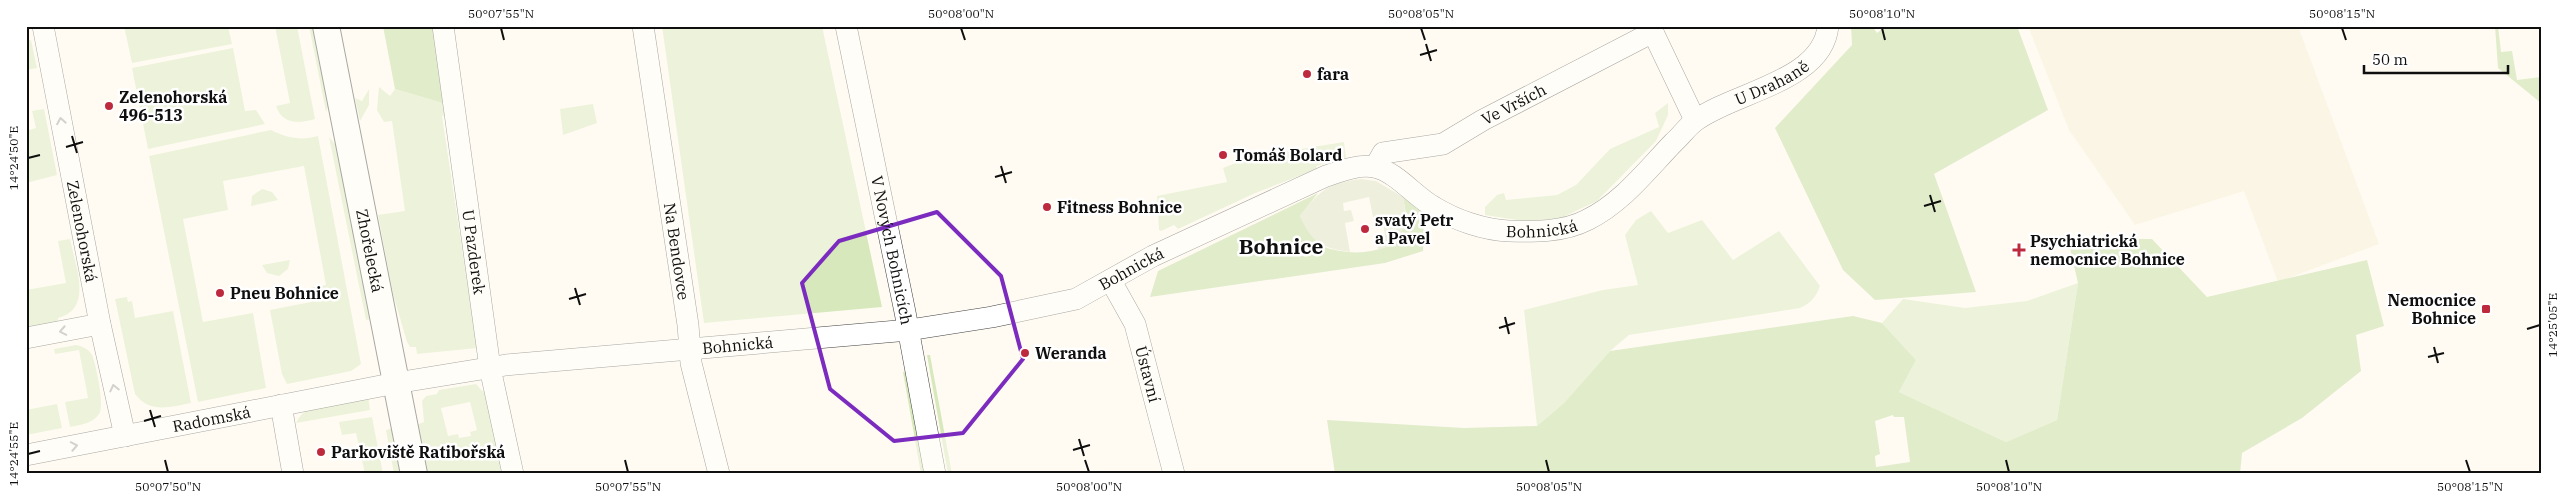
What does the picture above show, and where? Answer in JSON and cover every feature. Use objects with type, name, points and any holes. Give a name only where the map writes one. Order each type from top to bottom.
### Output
[{"type":"street","name":"Zelenohorská","points":[[43,26],[100,324],[125,436]]},
{"type":"street","name":"Zhořelecká","points":[[326,26],[414,474]]},
{"type":"street","name":"Na Bendovce","points":[[643,26],[688,325],[691,363],[719,474]]},
{"type":"street","name":"V Nových Bohnicích","points":[[846,26],[909,330],[935,474]]},
{"type":"street","name":"U Drahaně","points":[[1695,120],[1798,71],[1814,58],[1827,39],[1828,26]]},
{"type":"street","name":"U Pazderek","points":[[445,27],[490,368],[514,474]]},
{"type":"street","points":[[1652,29],[1695,120]]},
{"type":"street","name":"Ve Vrších","points":[[1374,167],[1383,153],[1443,144],[1483,120],[1652,29]]},
{"type":"street","name":"Bohnická","points":[[396,382],[490,368],[909,330],[992,318],[1076,299],[1153,256],[1326,176],[1350,168],[1374,167],[1398,180],[1433,207],[1467,222],[1507,231],[1550,231],[1586,221],[1615,203],[1695,120]]},
{"type":"street","name":"Ústavní","points":[[1111,281],[1135,324],[1174,474]]},
{"type":"street","points":[[26,338],[100,324]]},
{"type":"street","name":"Radomská","points":[[26,455],[396,382]]},
{"type":"street","points":[[281,405],[293,474]]},
{"type":"highlighted area","points":[[937,212],[1001,276],[1023,359],[963,433],[894,441],[830,389],[802,283],[839,241]]},
{"type":"shaded area","points":[[2028,26],[2298,26],[2379,244],[2278,282],[2244,191],[2135,225],[2069,130]]},
{"type":"green space","points":[[124,26],[228,26],[232,44],[132,63]]},
{"type":"green space","points":[[275,26],[297,26],[315,119],[303,122],[291,121],[282,116],[276,106],[290,103]]},
{"type":"green space","points":[[309,26],[315,26],[330,102],[326,112]]},
{"type":"green space","points":[[383,26],[435,26],[446,104],[395,89]]},
{"type":"green space","points":[[662,26],[822,26],[882,307],[704,323]]},
{"type":"green space","points":[[1851,26],[1872,26],[1877,33],[1886,26],[2017,26],[2048,110],[1934,174],[1976,292],[1875,300],[1843,270],[1775,128],[1852,45]]},
{"type":"green space","points":[[2495,26],[2498,26],[2501,52],[2512,51],[2517,80],[2541,77],[2541,103],[2498,68]]},
{"type":"green space","points":[[31,40],[37,68],[26,70],[26,41]]},
{"type":"green space","points":[[233,48],[245,111],[256,110],[265,124],[148,149],[132,68]]},
{"type":"green space","points":[[379,87],[390,96],[395,89],[446,104],[445,115],[442,116],[477,348],[417,354],[416,347],[410,347],[407,342],[393,294],[378,215],[405,211],[392,121],[384,122],[377,110]]},
{"type":"green space","points":[[369,89],[369,105],[360,121],[355,98],[362,101]]},
{"type":"green space","points":[[1668,103],[1668,115],[1656,141],[1597,201],[1561,218],[1524,221],[1485,215],[1485,207],[1497,195],[1504,193],[1506,200],[1557,195],[1576,185],[1610,149],[1659,127],[1655,113]]},
{"type":"green space","points":[[593,104],[597,123],[563,135],[560,109]]},
{"type":"green space","points":[[44,109],[57,175],[26,183],[26,131],[36,128],[32,111]]},
{"type":"green space","points":[[271,130],[294,138],[318,136],[361,364],[351,371],[287,384],[282,374],[270,310],[311,302],[309,288],[326,285],[304,166],[223,181],[228,210],[183,219],[203,322],[253,313],[266,388],[198,402],[149,156]]},
{"type":"green space","points":[[329,137],[340,150],[371,319],[366,320]]},
{"type":"green space","points":[[1344,142],[1346,158],[1316,166],[1317,169],[1253,194],[1178,229],[1174,225],[1161,231],[1159,230],[1157,196],[1227,182],[1223,168],[1251,157]]},
{"type":"green space","points":[[1361,179],[1376,181],[1403,197],[1405,214],[1399,236],[1394,242],[1378,250],[1376,237],[1385,235],[1382,217],[1373,217],[1369,197],[1343,203],[1344,211],[1351,210],[1354,221],[1345,223],[1350,252],[1319,243],[1304,225],[1300,216],[1313,200],[1326,189],[1340,183]]},
{"type":"green space","points":[[262,189],[272,192],[278,200],[251,206],[252,196]]},
{"type":"green space","points":[[1318,193],[1300,216],[1321,246],[1338,251],[1363,252],[1389,246],[1406,214],[1403,197],[1424,215],[1423,251],[1385,263],[1150,297],[1158,271]]},
{"type":"green space","points":[[1651,211],[1668,233],[1702,220],[1733,260],[1779,231],[1820,286],[1810,302],[1800,308],[1629,335],[1610,351],[1564,403],[1537,426],[1524,310],[1603,290],[1638,285],[1625,235],[1636,220]]},
{"type":"green space","points":[[70,239],[78,273],[79,296],[76,306],[69,313],[58,318],[58,324],[26,331],[26,290],[66,283],[58,241]]},
{"type":"green space","points":[[2068,239],[2152,239],[2207,297],[2367,260],[2384,326],[2356,335],[2361,371],[2302,418],[2242,453],[2240,474],[1335,474],[1327,420],[1464,428],[1537,426],[1564,403],[1610,351],[1853,316],[1882,323],[1916,360],[1899,392],[2006,442],[2057,420],[2078,283]],"holes":[[[1893,415],[1894,417],[1904,417],[1910,462],[1876,467],[1875,456],[1880,454],[1875,421]]]},
{"type":"green space","points":[[290,260],[288,269],[279,276],[267,273],[262,265]]},
{"type":"green space","points":[[2078,283],[2057,420],[2006,442],[1899,392],[1916,360],[1882,323],[1903,299],[1965,308],[2027,301]]},
{"type":"green space","points":[[127,297],[128,302],[132,301],[135,318],[173,311],[191,403],[161,408],[154,407],[141,400],[135,394],[115,299]]},
{"type":"green space","points":[[76,345],[85,348],[92,355],[99,383],[101,407],[95,419],[70,427],[65,402],[88,398],[79,350],[55,354],[54,349]]},
{"type":"green space","points":[[927,355],[930,355],[952,474],[948,474]]},
{"type":"green space","points":[[906,371],[925,474],[921,474],[903,372]]},
{"type":"green space","points":[[476,384],[482,391],[487,391],[509,474],[426,474],[416,425],[424,422],[422,401],[426,396],[437,394],[439,390]],"holes":[[[470,402],[477,430],[470,432],[471,436],[459,438],[458,434],[448,436],[441,408]]]},
{"type":"green space","points":[[368,396],[370,410],[296,423],[309,409],[318,405]]},
{"type":"green space","points":[[57,404],[62,428],[26,435],[26,410]]},
{"type":"green space","points":[[372,417],[383,474],[365,474],[356,433],[342,435],[339,422]]},
{"type":"green space","points":[[394,428],[403,474],[394,474],[386,430]]},
{"type":"place","name":"fara","points":[[1307,74]]},
{"type":"place","name":"Zelenohorská 496-513","points":[[109,106]]},
{"type":"place","name":"Tomáš Bolard","points":[[1223,155]]},
{"type":"place","name":"Fitness Bohnice","points":[[1047,207]]},
{"type":"place","name":"svatý Petr a Pavel","points":[[1365,229]]},
{"type":"place","name":"Psychiatrická nemocnice Bohnice","points":[[2019,250]]},
{"type":"place","name":"Pneu Bohnice","points":[[220,293]]},
{"type":"place","name":"Nemocnice Bohnice","points":[[2486,309]]},
{"type":"place","name":"Weranda","points":[[1025,353]]},
{"type":"place","name":"Parkoviště Ratibořská","points":[[321,452]]},
{"type":"district","name":"Bohnice","points":[[1281,247]]}]
